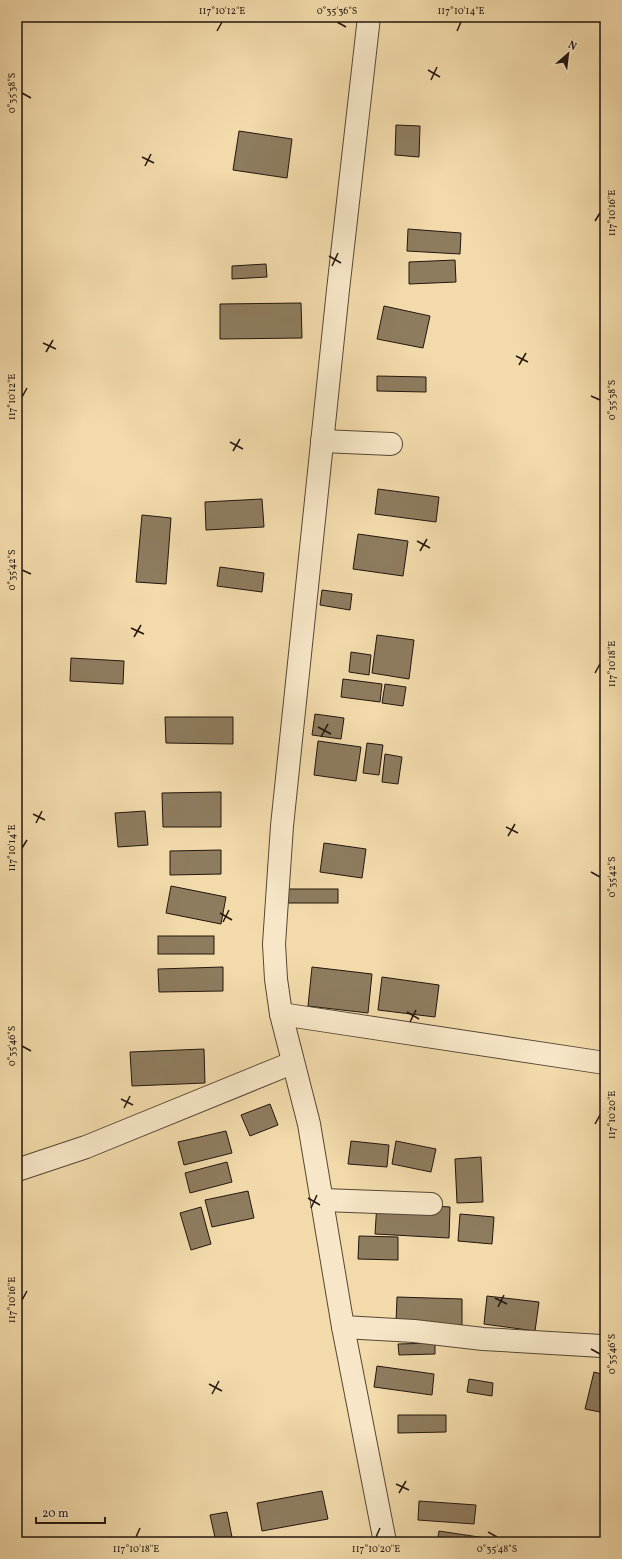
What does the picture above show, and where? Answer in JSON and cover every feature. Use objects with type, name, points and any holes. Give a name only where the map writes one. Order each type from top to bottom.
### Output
[{"type":"street","points":[[369,17],[322,441],[282,826],[274,944],[276,979],[281,1014],[292,1063],[309,1124],[323,1200],[343,1327],[385,1542]]},
{"type":"street","points":[[322,441],[391,444]]},
{"type":"street","points":[[281,1014],[605,1063]]},
{"type":"street","points":[[17,1170],[86,1147],[292,1063]]},
{"type":"street","points":[[323,1200],[431,1204]]},
{"type":"street","points":[[343,1327],[414,1331],[483,1339],[602,1346]]},
{"type":"building","points":[[396,125],[420,126],[419,157],[395,155]]},
{"type":"building","points":[[239,131],[292,139],[287,178],[233,170]]},
{"type":"building","points":[[408,229],[461,233],[460,254],[407,251]]},
{"type":"building","points":[[455,260],[456,282],[409,284],[409,262]]},
{"type":"building","points":[[266,264],[267,277],[232,279],[232,266]]},
{"type":"building","points":[[301,303],[302,338],[220,339],[220,304]]},
{"type":"building","points":[[384,306],[430,316],[423,348],[377,339]]},
{"type":"building","points":[[377,376],[426,377],[426,392],[377,391]]},
{"type":"building","points":[[378,489],[439,497],[436,522],[375,514]]},
{"type":"building","points":[[262,499],[264,527],[206,530],[205,502]]},
{"type":"building","points":[[142,515],[171,518],[166,584],[136,582]]},
{"type":"building","points":[[358,534],[408,541],[403,576],[353,569]]},
{"type":"building","points":[[220,567],[264,573],[262,592],[217,586]]},
{"type":"building","points":[[322,590],[352,594],[350,610],[320,605]]},
{"type":"building","points":[[377,635],[414,640],[409,679],[372,673]]},
{"type":"building","points":[[351,652],[371,655],[369,675],[349,672]]},
{"type":"building","points":[[71,658],[124,661],[123,684],[70,681]]},
{"type":"building","points":[[343,679],[382,684],[380,702],[341,697]]},
{"type":"building","points":[[385,684],[406,687],[403,706],[382,703]]},
{"type":"building","points":[[315,714],[344,718],[341,739],[312,735]]},
{"type":"building","points":[[165,717],[233,717],[233,744],[166,743]]},
{"type":"building","points":[[318,741],[361,747],[356,781],[314,775]]},
{"type":"building","points":[[367,743],[383,745],[379,775],[363,773]]},
{"type":"building","points":[[385,754],[402,757],[398,784],[382,782]]},
{"type":"building","points":[[221,792],[221,827],[163,827],[162,793]]},
{"type":"building","points":[[145,811],[148,845],[118,847],[115,813]]},
{"type":"building","points":[[324,843],[366,849],[362,878],[320,872]]},
{"type":"building","points":[[221,850],[221,874],[170,875],[170,851]]},
{"type":"building","points":[[171,886],[226,897],[221,924],[166,913]]},
{"type":"building","points":[[288,889],[338,889],[338,903],[288,903]]},
{"type":"building","points":[[158,936],[214,936],[214,954],[158,954]]},
{"type":"building","points":[[223,967],[223,991],[159,992],[158,969]]},
{"type":"building","points":[[312,967],[372,974],[368,1013],[308,1006]]},
{"type":"building","points":[[382,977],[439,985],[435,1017],[378,1010]]},
{"type":"building","points":[[204,1049],[205,1083],[132,1086],[130,1052]]},
{"type":"building","points":[[270,1104],[278,1125],[250,1136],[241,1115]]},
{"type":"building","points":[[226,1131],[232,1153],[184,1165],[178,1142]]},
{"type":"building","points":[[351,1141],[389,1145],[387,1167],[348,1164]]},
{"type":"building","points":[[396,1141],[436,1149],[431,1172],[392,1164]]},
{"type":"building","points":[[481,1157],[483,1202],[457,1203],[455,1159]]},
{"type":"building","points":[[227,1162],[232,1182],[190,1193],[185,1173]]},
{"type":"building","points":[[248,1191],[254,1218],[212,1227],[205,1200]]},
{"type":"building","points":[[377,1203],[450,1207],[449,1238],[375,1234]]},
{"type":"building","points":[[201,1207],[211,1244],[191,1250],[180,1213]]},
{"type":"building","points":[[460,1214],[494,1217],[492,1244],[458,1241]]},
{"type":"building","points":[[359,1236],[398,1237],[398,1260],[358,1259]]},
{"type":"building","points":[[487,1296],[539,1302],[535,1331],[484,1324]]},
{"type":"building","points":[[397,1297],[462,1299],[462,1325],[396,1323]]},
{"type":"building","points":[[435,1343],[435,1354],[399,1355],[398,1344]]},
{"type":"building","points":[[377,1366],[434,1374],[432,1395],[374,1387]]},
{"type":"building","points":[[594,1372],[605,1375],[605,1413],[585,1409]]},
{"type":"building","points":[[469,1379],[493,1383],[492,1396],[467,1392]]},
{"type":"building","points":[[398,1415],[446,1415],[446,1432],[398,1433]]},
{"type":"building","points":[[322,1491],[328,1519],[262,1531],[257,1503]]},
{"type":"building","points":[[419,1501],[476,1505],[474,1524],[418,1520]]},
{"type":"building","points":[[227,1512],[233,1542],[216,1542],[210,1515]]},
{"type":"building","points":[[439,1531],[499,1540],[498,1542],[437,1542]]}]
